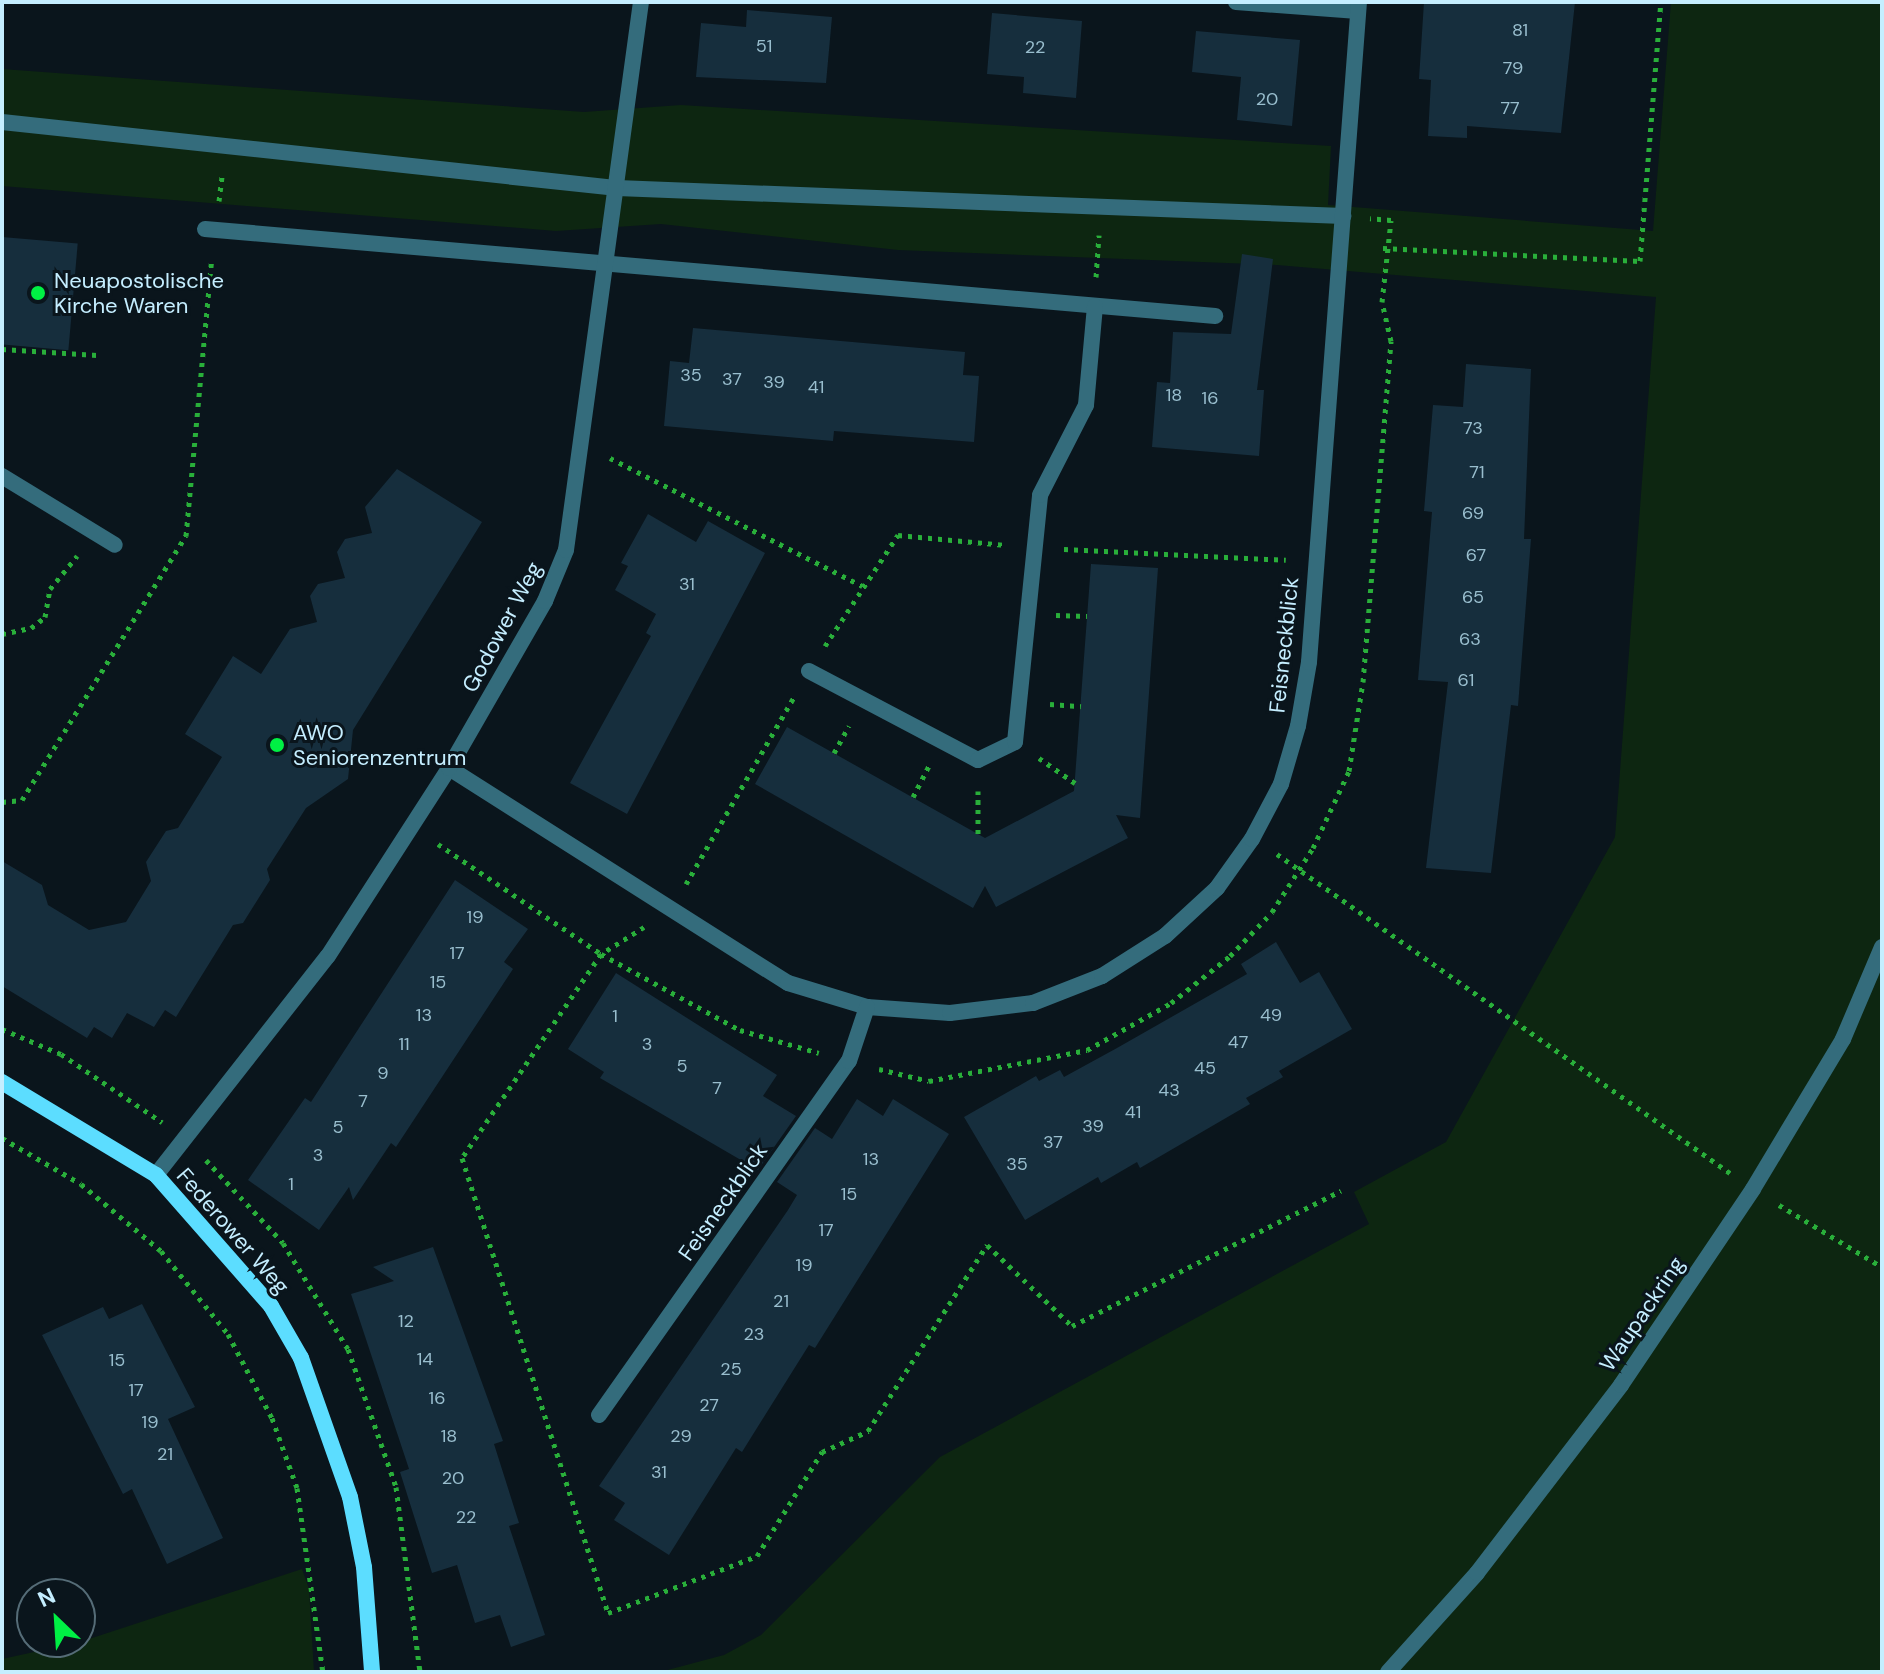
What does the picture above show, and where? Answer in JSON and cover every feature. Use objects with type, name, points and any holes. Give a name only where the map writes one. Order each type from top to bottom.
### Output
[{"type":"street","name":"Godower Weg","points":[[156,1175],[294,1002],[449,768],[545,601],[566,550],[583,444],[641,2]]},
{"type":"street","points":[[1236,2],[1359,6]]},
{"type":"street","name":"Feisneckblick","points":[[449,768],[671,912],[788,983],[867,1007],[950,1013],[1033,1003],[1102,976],[1165,936],[1217,888],[1281,784],[1309,662],[1359,6]]},
{"type":"street","points":[[2,122],[617,188],[1343,216]]},
{"type":"street","points":[[210,229],[606,266],[1215,316]]},
{"type":"street","points":[[809,671],[978,760],[1015,742],[1040,495],[1086,405],[1095,306]]},
{"type":"street","points":[[2,476],[108,541]]},
{"type":"street","name":"Waupackring","points":[[1388,1672],[1477,1573],[1621,1385],[1753,1189],[1843,1039],[1882,947]]},
{"type":"street","name":"Feisneckblick","points":[[599,1415],[849,1061],[867,1007]]},
{"type":"street","name":"Federower Weg","points":[[2,1082],[156,1175],[271,1306],[301,1358],[350,1497],[364,1567],[372,1672]]},
{"type":"path","points":[[1383,248],[1640,261],[1661,2]]},
{"type":"path","points":[[210,229],[226,146]]},
{"type":"path","points":[[1095,306],[1100,207]]},
{"type":"path","points":[[411,825],[601,954],[740,1030],[929,1081],[1087,1050],[1171,1003],[1230,956],[1272,912],[1300,869],[1349,771],[1363,682],[1391,341],[1382,302],[1383,248],[1391,220],[1343,216]]},
{"type":"path","points":[[2,349],[97,355]]},
{"type":"path","points":[[583,444],[862,586]]},
{"type":"path","points":[[1315,562],[1035,548],[898,535],[809,671],[671,912],[601,954],[462,1158],[608,1613],[757,1556],[822,1452],[868,1431],[987,1245],[1072,1326],[1341,1191]]},
{"type":"path","points":[[2,634],[31,628],[45,617],[50,589],[65,566],[108,541]]},
{"type":"path","points":[[1015,742],[1075,783]]},
{"type":"path","points":[[978,760],[978,834]]},
{"type":"path","points":[[1300,869],[1753,1189],[1882,1267]]},
{"type":"path","points":[[2,1138],[81,1184],[161,1251],[228,1334],[272,1418],[297,1488],[323,1672]]},
{"type":"green space","points":[[1671,2],[1882,2],[1882,1672],[660,1672],[724,1655],[761,1635],[940,1457],[1369,1224],[1354,1192],[1446,1142],[1615,837],[1656,297],[1277,265],[898,250],[661,224],[556,231],[2,186],[2,69],[584,112],[681,105],[1331,146],[1328,205],[1653,231]]},
{"type":"green space","points":[[302,1569],[309,1589],[314,1672],[2,1672],[2,1659],[16,1656],[96,1658],[96,1637]]},
{"type":"building","points":[[1424,2],[1575,2],[1561,133],[1467,126],[1467,138],[1428,136],[1431,80],[1419,79]]},
{"type":"building","points":[[747,10],[832,17],[826,83],[696,77],[701,23],[746,27]]},
{"type":"building","points":[[992,13],[1082,21],[1076,98],[1023,93],[1024,77],[987,74]]},
{"type":"building","points":[[1196,31],[1300,40],[1292,126],[1237,120],[1241,77],[1192,72]]},
{"type":"building","name":"Neuapostolische Kirche Waren","points":[[2,237],[78,244],[68,350],[2,344]]},
{"type":"building","points":[[1242,254],[1273,259],[1257,390],[1264,390],[1259,456],[1152,447],[1157,382],[1170,383],[1173,332],[1231,334]]},
{"type":"building","points":[[693,328],[965,352],[963,375],[979,376],[974,442],[834,431],[833,441],[664,426],[670,361],[689,363]]},
{"type":"building","points":[[1466,364],[1531,369],[1524,539],[1531,539],[1518,706],[1511,705],[1491,873],[1426,868],[1448,682],[1418,680],[1432,512],[1424,511],[1433,405],[1463,407]]},
{"type":"building","name":"AWO Seniorenzentrum","points":[[397,469],[482,522],[353,730],[348,779],[306,808],[267,869],[270,880],[243,923],[233,925],[176,1017],[165,1010],[154,1027],[127,1013],[112,1038],[94,1027],[87,1038],[2,986],[2,861],[42,885],[48,905],[89,930],[126,922],[151,881],[146,862],[166,831],[178,828],[222,757],[185,734],[233,656],[261,674],[290,629],[317,622],[310,596],[318,584],[345,578],[337,552],[345,539],[372,533],[365,507]]},
{"type":"building","points":[[648,514],[696,542],[708,521],[765,553],[627,814],[570,783],[651,636],[646,633],[656,614],[615,590],[628,566],[621,563]]},
{"type":"building","points":[[1091,564],[1158,568],[1140,818],[1116,815],[1128,838],[996,907],[985,886],[973,908],[755,784],[787,727],[985,838],[1074,791]]},
{"type":"building","points":[[455,880],[528,929],[504,962],[513,969],[396,1147],[391,1143],[353,1200],[349,1187],[319,1230],[248,1180],[305,1098],[311,1102]]},
{"type":"building","points":[[1276,942],[1300,983],[1319,972],[1352,1029],[1279,1071],[1283,1077],[1246,1098],[1250,1104],[1140,1168],[1137,1162],[1101,1183],[1098,1177],[1025,1220],[964,1117],[1036,1076],[1039,1081],[1060,1070],[1064,1077],[1117,1048],[1247,974],[1241,964]]},
{"type":"building","points":[[616,973],[777,1075],[763,1096],[796,1116],[758,1170],[600,1078],[604,1072],[568,1049]]},
{"type":"building","points":[[857,1099],[883,1116],[893,1099],[949,1134],[815,1348],[809,1345],[742,1452],[736,1448],[669,1555],[614,1520],[625,1503],[599,1486],[797,1195],[777,1182],[815,1128],[832,1139]]},
{"type":"building","points":[[433,1247],[503,1441],[494,1444],[519,1523],[509,1526],[545,1635],[511,1647],[500,1615],[475,1623],[457,1565],[432,1573],[400,1472],[409,1469],[351,1294],[394,1281],[373,1267]]},
{"type":"building","points":[[142,1304],[195,1407],[168,1419],[223,1538],[167,1564],[132,1489],[123,1494],[42,1335],[103,1307],[109,1319]]},
{"type":"place","name":"Neuapostolische Kirche Waren","points":[[38,293]]},
{"type":"place","name":"AWO Seniorenzentrum","points":[[277,745]]}]
